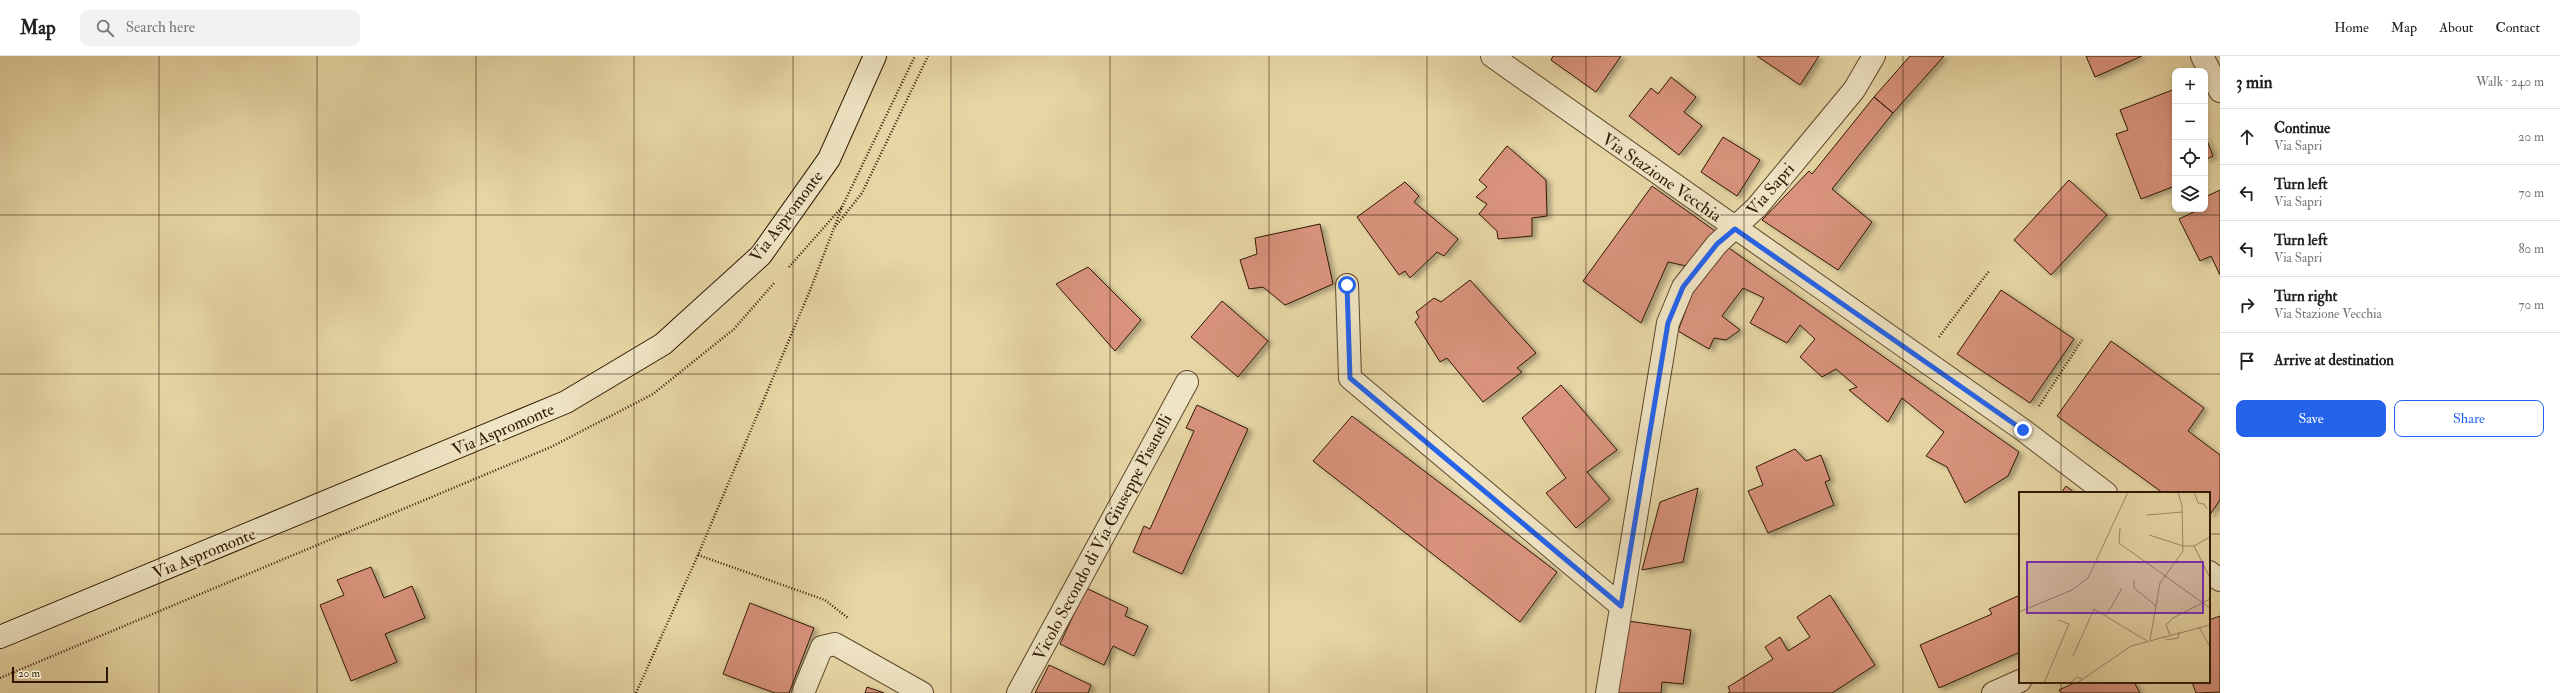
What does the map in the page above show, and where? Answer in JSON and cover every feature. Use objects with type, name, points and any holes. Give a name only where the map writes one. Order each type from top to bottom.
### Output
[{"type":"street","name":"Via Aspromonte","points":[[0,637],[566,402],[663,344],[761,255],[829,158],[876,56]]},
{"type":"street","name":"Via Stazione Vecchia","points":[[1492,56],[1735,229],[2023,430],[2105,492]]},
{"type":"street","name":"Via Sapri","points":[[1607,693],[1668,323],[1683,287],[1717,244],[1735,229],[1757,207],[1854,90],[1874,56]]},
{"type":"street","points":[[2202,56],[2220,91]]},
{"type":"street","points":[[1347,285],[1350,378],[1621,606]]},
{"type":"street","name":"Vicolo Secondo di Via Giuseppe Pisanelli","points":[[1018,693],[1187,382]]},
{"type":"street","points":[[2210,573],[2220,580]]},
{"type":"street","points":[[2210,591],[2220,586]]},
{"type":"street","points":[[803,693],[822,647],[834,644],[922,693]]},
{"type":"street","points":[[1993,693],[2019,681]]},
{"type":"path","points":[[636,693],[698,555],[834,229],[915,56]]},
{"type":"path","points":[[834,229],[862,193],[928,56]]},
{"type":"path","points":[[1922,360],[1989,271]]},
{"type":"path","points":[[2023,430],[2082,340]]},
{"type":"path","points":[[698,555],[825,600],[850,619]]},
{"type":"building","points":[[1553,56],[1621,56],[1596,92],[1551,60]]},
{"type":"building","points":[[1757,56],[1819,56],[1800,85]]},
{"type":"building","points":[[1910,56],[1944,56],[1893,113],[1874,97]]},
{"type":"building","points":[[2086,56],[2142,56],[2095,77]]},
{"type":"building","points":[[1671,77],[1696,97],[1684,112],[1702,126],[1679,155],[1629,116],[1651,88],[1658,94]]},
{"type":"building","points":[[2172,90],[2172,187],[2141,199],[2116,134],[2128,130],[2120,110]]},
{"type":"building","points":[[1874,97],[1893,113],[1832,189],[1872,222],[1838,270],[1762,220],[1809,171],[1812,174]]},
{"type":"building","points":[[1723,137],[1760,160],[1737,196],[1701,172]]},
{"type":"building","points":[[2208,143],[2213,156],[2208,158]]},
{"type":"building","points":[[1507,146],[1546,180],[1547,216],[1532,218],[1532,236],[1498,239],[1497,231],[1479,214],[1487,204],[1476,197],[1487,187],[1479,180]]},
{"type":"building","points":[[2069,180],[2107,215],[2051,275],[2014,240]]},
{"type":"building","points":[[1405,182],[1419,196],[1414,202],[1458,239],[1444,256],[1437,252],[1410,278],[1405,271],[1399,275],[1357,217]]},
{"type":"building","points":[[1652,186],[1718,233],[1691,267],[1668,262],[1641,323],[1583,281]]},
{"type":"building","points":[[2220,190],[2220,275],[2211,256],[2200,261],[2179,219],[2194,212],[2208,212],[2208,196]]},
{"type":"building","points":[[1320,224],[1333,284],[1285,305],[1263,287],[1249,289],[1240,260],[1257,254],[1255,238]]},
{"type":"building","points":[[1726,246],[2019,452],[2008,476],[1965,503],[1947,467],[1926,456],[1944,432],[1902,398],[1888,422],[1849,390],[1857,387],[1836,369],[1822,377],[1800,357],[1815,339],[1800,325],[1787,343],[1750,323],[1764,298],[1743,288],[1722,316],[1740,330],[1726,340],[1714,338],[1709,349],[1678,331],[1693,291]]},
{"type":"building","points":[[1088,267],[1141,320],[1115,351],[1056,284]]},
{"type":"building","points":[[1470,280],[1536,353],[1517,368],[1522,372],[1483,402],[1447,358],[1440,362],[1415,322],[1419,317],[1416,312],[1434,298],[1441,302]]},
{"type":"building","points":[[2001,290],[2074,339],[2030,403],[1957,354]]},
{"type":"building","points":[[1222,301],[1268,341],[1238,377],[1191,337]]},
{"type":"building","points":[[2111,341],[2204,408],[2188,431],[2220,455],[2220,500],[2210,515],[2210,492],[2162,492],[2057,416]]},
{"type":"building","points":[[1561,385],[1617,450],[1587,472],[1610,499],[1576,528],[1546,493],[1566,478],[1522,418]]},
{"type":"building","points":[[1197,405],[1248,429],[1182,574],[1133,552],[1144,526],[1150,529],[1194,431],[1186,428]]},
{"type":"building","points":[[1352,416],[1557,572],[1520,622],[1313,461]]},
{"type":"building","points":[[1795,449],[1806,461],[1821,455],[1830,480],[1825,482],[1834,505],[1768,533],[1748,491],[1763,485],[1756,467]]},
{"type":"building","points":[[2066,486],[2074,492],[2062,492]]},
{"type":"building","points":[[1698,488],[1683,562],[1642,570],[1660,502]]},
{"type":"building","points":[[371,567],[384,598],[412,586],[425,618],[385,634],[397,662],[351,681],[320,605],[344,595],[337,580]]},
{"type":"building","points":[[1086,588],[1128,608],[1125,616],[1148,626],[1134,656],[1113,646],[1104,665],[1060,644]]},
{"type":"building","points":[[1830,595],[1875,665],[1832,693],[1728,693],[1730,691],[1728,687],[1773,659],[1765,647],[1780,637],[1788,651],[1810,637],[1797,617]]},
{"type":"building","points":[[2019,595],[2019,652],[1939,688],[1920,645],[1992,614],[1989,609]]},
{"type":"building","points":[[750,603],[814,628],[789,693],[775,693],[723,674]]},
{"type":"building","points":[[2220,616],[2220,692],[2196,693],[2192,683],[2210,683],[2210,620]]},
{"type":"building","points":[[1628,621],[1691,630],[1683,684],[1662,682],[1661,693],[1618,693]]},
{"type":"building","points":[[1049,665],[1091,685],[1088,693],[1035,693]]},
{"type":"building","points":[[2074,683],[2135,683],[2140,693],[2061,693],[2059,690]]},
{"type":"building","points":[[867,687],[884,693],[865,693]]},
{"type":"route","points":[[1347,285],[1350,378],[1621,606],[1668,323],[1683,287],[1717,244],[1735,229],[2023,430]]}]
